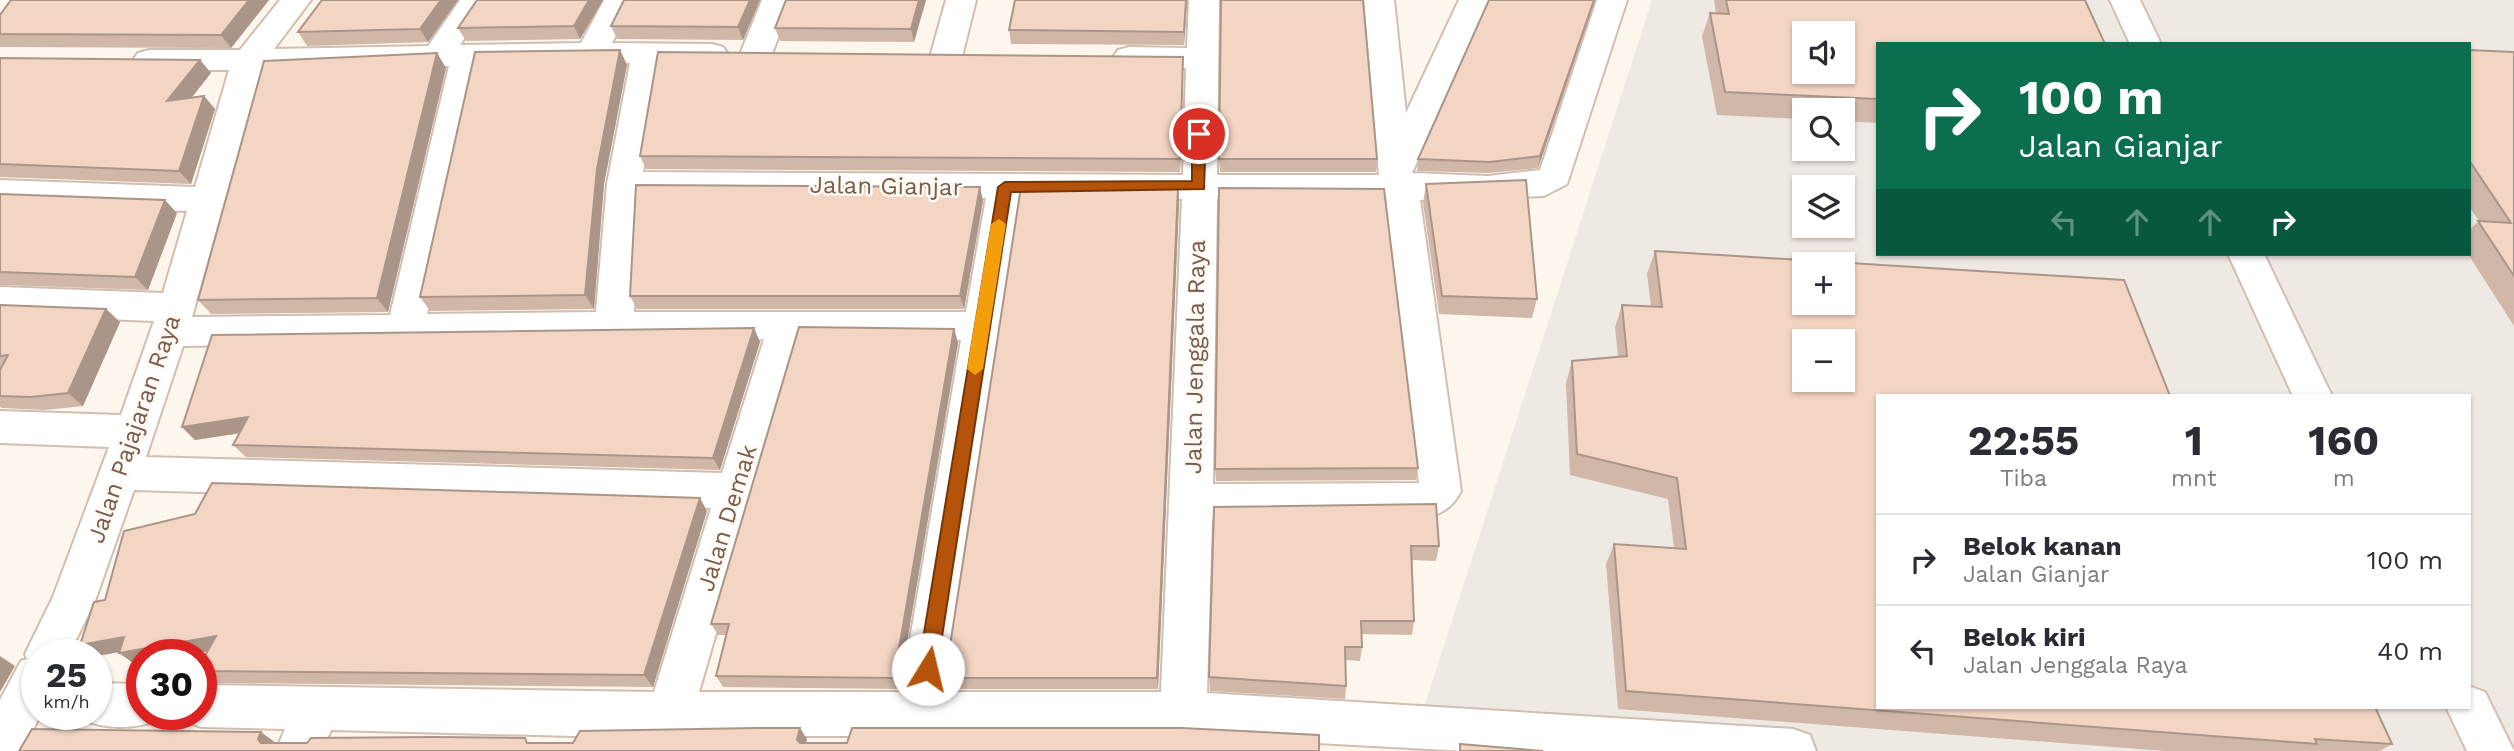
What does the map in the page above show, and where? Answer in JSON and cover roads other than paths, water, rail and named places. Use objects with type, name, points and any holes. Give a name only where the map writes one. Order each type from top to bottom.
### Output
[{"type":"street","points":[[248,61],[296,0]]},
{"type":"street","points":[[406,327],[452,56],[475,0]]},
{"type":"street","points":[[592,52],[619,0]]},
{"type":"street","points":[[124,60],[248,61],[320,57],[592,52],[769,55],[777,0]]},
{"type":"street","points":[[946,57],[961,0]]},
{"type":"street","name":"Jalan Jenggala Raya","points":[[1183,714],[1192,502],[1203,0]]},
{"type":"street","points":[[1192,502],[1430,500],[1440,491],[1398,181],[1379,0]]},
{"type":"street","points":[[1398,181],[1474,0]]},
{"type":"street","name":"Jalan Gianjar","points":[[624,184],[1005,187],[1398,181],[1488,188],[1536,185],[1555,176],[1612,0]]},
{"type":"street","points":[[2125,0],[2145,42]]},
{"type":"street","points":[[614,327],[624,184],[648,52]]},
{"type":"street","points":[[1093,57],[1200,58]]},
{"type":"street","name":"Jalan Pajajaran Raya","points":[[54,639],[73,601],[173,320],[210,200],[248,61]]},
{"type":"street","points":[[920,714],[1005,187]]},
{"type":"street","points":[[0,192],[210,200]]},
{"type":"street","points":[[2247,256],[2312,394]]},
{"type":"street","points":[[0,301],[173,320],[406,327],[787,324],[982,326]]},
{"type":"street","name":"Jalan Demak","points":[[670,714],[734,491],[787,324]]},
{"type":"street","points":[[0,427],[135,432]]},
{"type":"street","points":[[118,473],[734,491]]},
{"type":"street","points":[[217,706],[318,708],[568,733],[670,714],[833,732],[920,714],[1183,714],[1360,722],[1793,751]]},
{"type":"street","points":[[299,751],[318,708]]},
{"type":"street","points":[[2470,709],[2492,751]]},
{"type":"street","points":[[0,746],[21,713]]}]
